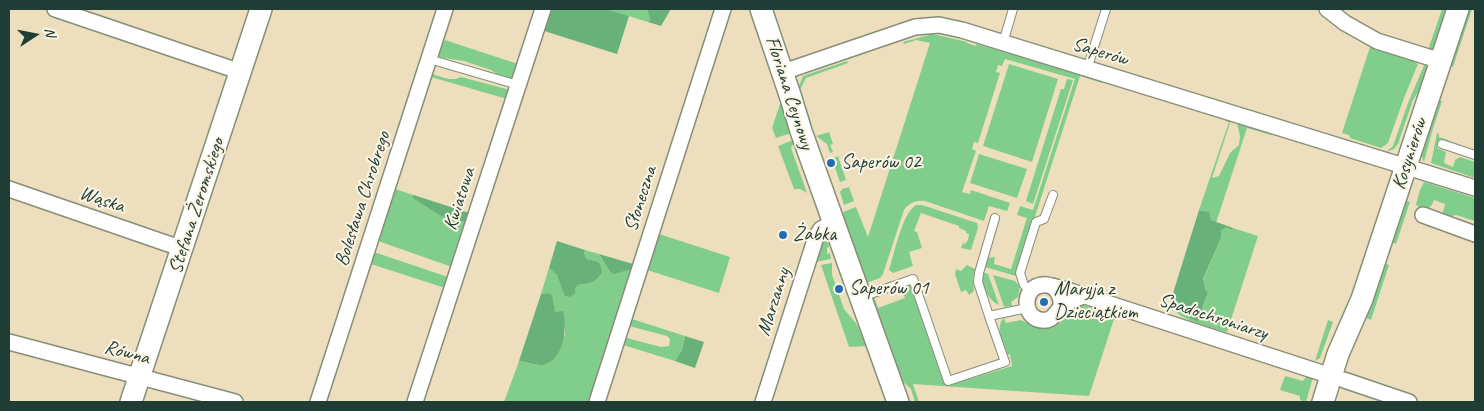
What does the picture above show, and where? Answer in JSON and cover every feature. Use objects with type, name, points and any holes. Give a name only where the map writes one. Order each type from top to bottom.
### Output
[{"type":"street","points":[[55,9],[240,72]]},
{"type":"street","name":"Stefana Żeromskiego","points":[[131,402],[261,9]]},
{"type":"street","name":"Bolesława Chrobrego","points":[[318,402],[445,9]]},
{"type":"street","name":"Kwiatowa","points":[[415,402],[543,9]]},
{"type":"street","name":"Słoneczna","points":[[597,402],[723,9]]},
{"type":"street","name":"Floriana Ceynowy","points":[[761,9],[833,223],[898,402]]},
{"type":"street","points":[[1327,9],[1345,23],[1377,41],[1441,61]]},
{"type":"street","name":"Kosynierów","points":[[1336,402],[1338,354],[1362,299],[1458,9]]},
{"type":"street","name":"Saperów","points":[[783,72],[915,26],[939,25],[1475,188]]},
{"type":"street","name":"Wąska","points":[[9,189],[182,249]]},
{"type":"street","points":[[1423,215],[1475,234]]},
{"type":"street","name":"Marzanny","points":[[763,402],[816,237],[821,229],[833,223]]},
{"type":"street","points":[[1061,307],[1060,295],[1052,286],[1042,284],[1037,286],[1030,292],[1027,298],[1028,308],[1032,315],[1043,320],[1054,317],[1061,307],[1083,296]]},
{"type":"street","name":"Spadochroniarzy","points":[[1052,286],[1409,402]]},
{"type":"street","name":"Równa","points":[[9,342],[235,402]]},
{"type":"street","name":"Kosynierów","points":[[1323,402],[1337,378]]},
{"type":"lane","points":[[1002,43],[1013,9]]},
{"type":"lane","points":[[1087,69],[1106,9]]},
{"type":"lane","points":[[429,59],[518,85]]},
{"type":"lane","points":[[1442,144],[1475,156]]},
{"type":"lane","points":[[1030,292],[1024,285],[1020,273],[1036,222],[1044,219],[1053,195]]},
{"type":"lane","points":[[861,297],[913,278],[948,380],[1005,362],[978,282],[978,273],[995,218]]},
{"type":"lane","points":[[989,316],[1028,308]]},
{"type":"green space","points":[[547,9],[606,9],[629,16],[617,54],[541,30]]},
{"type":"green space","points":[[606,9],[647,9],[650,19],[648,22]]},
{"type":"green space","points":[[647,9],[671,9],[661,26],[648,22],[650,19]]},
{"type":"green space","points":[[1442,9],[1450,9],[1434,49],[1428,50]]},
{"type":"green space","points":[[1465,9],[1472,9],[1453,67],[1449,66]]},
{"type":"green space","points":[[933,34],[976,46],[976,44],[1103,80],[1102,83],[1080,76],[1016,276],[985,267],[987,258],[995,257],[994,264],[1011,269],[1027,218],[1017,215],[1020,206],[1033,210],[1075,79],[1005,59],[1002,66],[998,65],[996,72],[1000,73],[978,143],[974,142],[972,149],[976,151],[962,192],[970,194],[971,190],[1010,203],[1007,211],[989,206],[984,221],[925,201],[913,202],[904,210],[883,274],[880,278],[866,283],[843,212],[856,207],[868,237],[930,43],[916,40],[904,44],[903,42]]},
{"type":"green space","points":[[445,40],[518,64],[513,79],[500,76],[491,70],[464,61],[438,57]]},
{"type":"green space","points":[[1370,47],[1418,64],[1388,143],[1381,148],[1350,138],[1349,135],[1342,133]]},
{"type":"green space","points":[[847,61],[848,63],[806,78],[800,90],[799,86],[803,76]]},
{"type":"green space","points":[[1425,63],[1429,69],[1428,76],[1413,100],[1398,144],[1394,149],[1386,152],[1393,146]]},
{"type":"green space","points":[[1009,64],[1058,79],[1032,162],[983,146]]},
{"type":"green space","points":[[432,74],[450,79],[461,77],[510,90],[507,99],[431,77]]},
{"type":"green space","points":[[1067,79],[1073,80],[1033,204],[1026,201],[1061,89],[1064,89]]},
{"type":"green space","points":[[801,92],[811,122],[809,122]]},
{"type":"green space","points":[[782,98],[791,133],[776,138],[772,128]]},
{"type":"green space","points":[[1437,100],[1442,101],[1424,162],[1420,152]]},
{"type":"green space","points":[[1226,119],[1230,120],[1230,123],[1212,178],[1219,176],[1230,153],[1239,145],[1240,136],[1237,123],[1271,133],[1271,135],[1247,128],[1216,223],[1211,220],[1205,211],[1199,210],[1229,122],[1225,121]]},
{"type":"green space","points":[[829,132],[833,144],[830,145],[833,152],[830,153],[827,144],[816,136]]},
{"type":"green space","points":[[1437,133],[1439,137],[1466,147],[1440,139],[1437,148],[1446,152],[1444,163],[1453,167],[1455,160],[1460,157],[1475,162],[1475,178],[1431,163]]},
{"type":"green space","points":[[793,140],[791,148],[807,193],[800,189],[794,189],[778,146]]},
{"type":"green space","points":[[979,154],[1027,169],[1017,198],[970,183]]},
{"type":"green space","points":[[838,156],[846,180],[840,182],[832,159]]},
{"type":"green space","points":[[1424,182],[1475,198],[1475,221],[1456,215],[1447,216],[1443,212],[1445,204],[1434,200],[1428,208],[1417,206],[1420,190]]},
{"type":"green space","points":[[849,187],[854,201],[844,205],[840,192],[842,189]]},
{"type":"green space","points":[[395,189],[469,213],[452,267],[378,241]]},
{"type":"green space","points":[[413,195],[469,213],[466,222],[441,216],[413,198]]},
{"type":"green space","points":[[1403,199],[1410,202],[1396,244],[1391,242]]},
{"type":"green space","points":[[916,205],[922,205],[977,223],[978,228],[971,250],[961,248],[963,243],[965,244],[968,240],[969,234],[966,231],[959,228],[959,226],[921,213],[914,231],[917,232],[922,248],[909,252],[913,266],[893,273],[889,270],[899,235],[907,216]]},
{"type":"green space","points":[[1199,210],[1209,212],[1211,220],[1233,228],[1231,230],[1226,227],[1221,231],[1221,238],[1203,279],[1208,293],[1201,319],[1197,321],[1190,318],[1187,311],[1178,312],[1169,306]]},
{"type":"green space","points":[[1226,226],[1230,230],[1233,228],[1258,236],[1227,332],[1191,321],[1174,310],[1178,312],[1187,311],[1189,314],[1203,313],[1208,293],[1203,280],[1221,238],[1221,231]]},
{"type":"green space","points":[[659,234],[730,257],[719,293],[647,270]]},
{"type":"green space","points":[[824,240],[828,243],[827,254],[830,253],[831,259],[815,262]]},
{"type":"green space","points":[[557,241],[585,250],[584,254],[587,259],[600,264],[602,272],[592,282],[578,285],[575,289],[575,294],[569,297],[564,295],[557,275],[549,268]]},
{"type":"green space","points":[[585,250],[599,254],[610,272],[631,269],[589,402],[504,402],[519,361],[537,365],[565,335],[565,328],[555,312],[547,293],[541,294],[549,268],[557,275],[564,295],[575,289],[578,285],[584,284],[595,261],[587,259],[584,254]]},
{"type":"green space","points":[[374,252],[448,277],[445,288],[371,264]]},
{"type":"green space","points":[[599,254],[633,264],[631,269],[614,274],[610,272]]},
{"type":"green space","points":[[832,263],[832,275],[844,309],[864,335],[867,346],[849,347],[821,265]]},
{"type":"green space","points":[[1384,263],[1389,265],[1371,320],[1364,317]]},
{"type":"green space","points":[[967,265],[975,269],[973,278],[974,291],[969,295],[966,290],[961,292],[955,274],[956,269],[961,271]]},
{"type":"green space","points":[[983,272],[988,274],[999,305],[991,299],[986,291],[982,277]]},
{"type":"green space","points":[[993,275],[1015,281],[1020,286],[1018,297],[1011,302],[1012,306],[1004,307]]},
{"type":"green space","points":[[908,284],[912,285],[947,386],[1012,366],[1010,354],[1008,355],[1000,331],[1001,322],[1004,318],[1006,323],[1021,320],[1037,328],[1053,327],[1060,323],[1070,311],[1083,305],[1115,316],[1089,396],[913,384],[919,402],[915,402],[911,389],[901,380],[871,298],[874,297],[878,308],[905,298],[901,287]]},
{"type":"green space","points":[[547,293],[552,295],[555,312],[563,311],[565,325],[561,348],[552,360],[543,365],[519,361],[541,294]]},
{"type":"green space","points":[[632,319],[685,336],[682,350],[675,361],[623,345],[625,338],[627,338],[661,347],[669,346],[670,339],[667,336],[629,326]]},
{"type":"green space","points":[[1328,320],[1333,322],[1320,358],[1315,361]]},
{"type":"green space","points":[[685,336],[704,342],[695,368],[675,361],[682,350]]},
{"type":"green space","points":[[1308,374],[1313,377],[1306,402],[1300,400],[1300,396],[1280,390],[1285,376],[1303,381]]},
{"type":"place","name":"Saperów 02","points":[[831,163]]},
{"type":"place","name":"Żabka","points":[[783,235]]},
{"type":"place","name":"Saperów 01","points":[[839,289]]},
{"type":"place","name":"Maryja z Dzieciątkiem","points":[[1044,302]]}]
